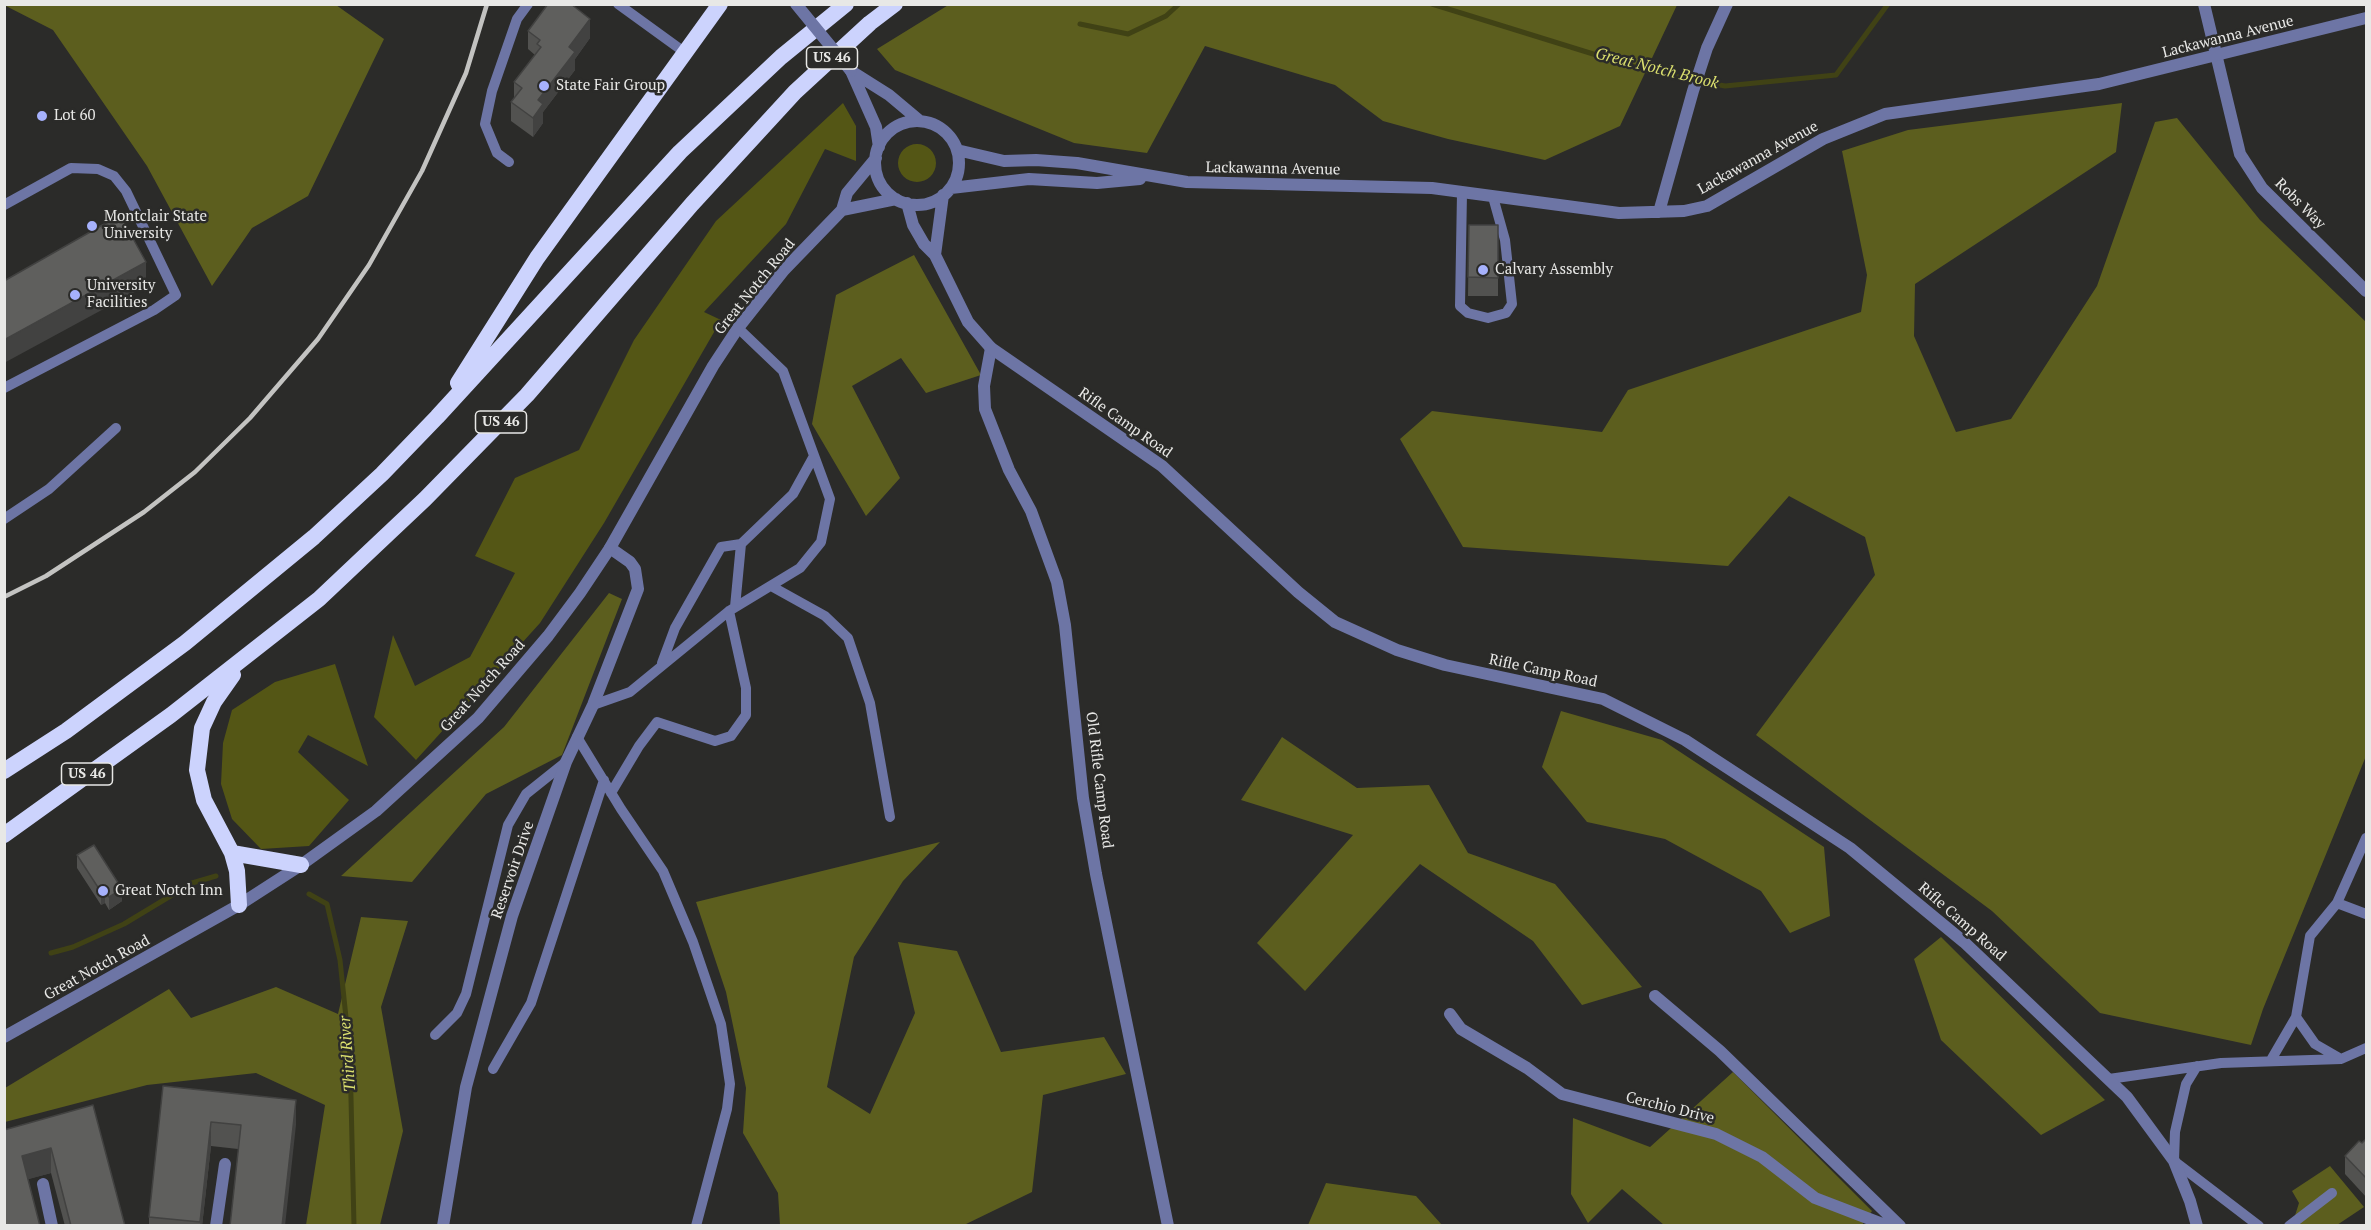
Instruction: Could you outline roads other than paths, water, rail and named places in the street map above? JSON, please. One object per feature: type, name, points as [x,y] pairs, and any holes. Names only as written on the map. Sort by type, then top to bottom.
[{"type":"highway","points":[[437,417],[537,258],[687,54],[720,4]]},
{"type":"highway","points":[[710,22],[734,4]]},
{"type":"highway","name":"US 46","points":[[4,771],[66,731],[227,611],[314,537],[382,474],[437,417],[680,152],[781,57],[846,4]]},
{"type":"highway","name":"US 46","points":[[4,835],[253,653],[319,599],[433,491],[526,395],[755,134],[853,39],[895,4]]},
{"type":"highway","points":[[239,905],[237,871],[232,853],[204,800],[197,770],[202,728],[213,702],[253,653]]},
{"type":"highway","points":[[232,853],[301,865]]},
{"type":"street","points":[[796,4],[851,71],[876,127],[880,182],[902,201]]},
{"type":"street","points":[[1659,212],[1707,48],[1727,4]]},
{"type":"street","name":"Robs Way","points":[[2204,4],[2231,124],[2241,154],[2262,189],[2367,291]]},
{"type":"street","name":"Lackawanna Avenue","points":[[957,150],[1004,161],[1036,160],[1077,163],[1153,178],[1187,182],[1420,188],[1619,213],[1659,212],[1707,206],[1780,166],[1823,139],[1885,114],[2099,84],[2367,18]]},
{"type":"street","points":[[851,71],[890,95],[920,121]]},
{"type":"street","points":[[877,152],[892,129],[910,121],[920,121],[939,127],[953,141],[959,163],[957,176],[947,191],[935,255]]},
{"type":"street","name":"Great Notch Road","points":[[4,1037],[239,905],[301,865],[376,811],[478,718],[548,636],[610,548],[713,366],[738,328],[784,270],[842,210],[847,193],[877,152]]},
{"type":"street","name":"Lackawanna Avenue","points":[[947,191],[1029,179],[1097,183],[1153,178]]},
{"type":"street","points":[[842,210],[902,201],[927,203],[947,191]]},
{"type":"street","name":"Rifle Camp Road","points":[[902,201],[924,244],[935,255],[968,322],[991,348],[1162,466],[1298,592],[1335,622],[1381,644],[1445,665],[1603,699],[1685,740],[1850,848],[2020,994],[2127,1097],[2174,1161],[2197,1226]]},
{"type":"street","name":"Old Rifle Camp Road","points":[[991,348],[984,386],[985,410],[1009,470],[1031,512],[1057,582],[1065,625],[1083,798],[1096,874],[1168,1226]]},
{"type":"street","name":"Reservoir Drive","points":[[443,1226],[473,1059],[512,916],[566,762],[593,705],[638,583],[630,562],[610,548]]},
{"type":"street","points":[[1655,996],[1720,1052],[1900,1226]]},
{"type":"street","name":"Cerchio Drive","points":[[1450,1014],[1461,1029],[1527,1068],[1562,1094],[1664,1123],[1716,1134],[1762,1156],[1815,1198],[1888,1226]]},
{"type":"street","points":[[216,1226],[225,1164]]},
{"type":"street","points":[[43,1184],[52,1226]]},
{"type":"lane","points":[[509,162],[497,153],[485,124],[492,91],[517,19],[528,4]]},
{"type":"lane","points":[[618,4],[687,54]]},
{"type":"lane","points":[[4,205],[71,168],[99,169],[114,176],[126,191],[176,295],[154,309],[4,388]]},
{"type":"lane","points":[[1462,193],[1460,306],[1468,313],[1488,318],[1506,313],[1512,304],[1505,240],[1493,197]]},
{"type":"lane","points":[[593,705],[630,692],[732,609],[800,568],[821,542],[830,498],[783,370],[738,328]]},
{"type":"lane","points":[[4,519],[49,489],[117,428]]},
{"type":"lane","points":[[662,665],[675,628],[721,548],[741,544],[793,495],[814,456]]},
{"type":"lane","points":[[611,793],[639,746],[657,723],[715,741],[731,736],[746,715],[746,688],[732,609],[741,544]]},
{"type":"lane","points":[[771,586],[825,616],[848,638],[870,703],[890,817]]},
{"type":"lane","points":[[577,737],[663,871],[693,942],[721,1024],[730,1083],[727,1109],[696,1226]]},
{"type":"lane","points":[[435,1035],[457,1013],[466,994],[508,825],[526,794],[566,762]]},
{"type":"lane","points":[[493,1069],[531,1003],[604,780]]},
{"type":"lane","points":[[2271,1060],[2296,1017],[2310,936],[2337,903],[2367,838]]},
{"type":"lane","points":[[2337,903],[2367,914]]},
{"type":"lane","points":[[2296,1017],[2315,1044],[2341,1059]]},
{"type":"lane","points":[[2109,1079],[2197,1066],[2271,1060],[2341,1059],[2367,1048]]},
{"type":"lane","points":[[2197,1066],[2186,1084],[2175,1132],[2174,1161],[2259,1226]]},
{"type":"lane","points":[[2289,1226],[2332,1193]]},
{"type":"waterway","name":"Great Notch Brook","points":[[1080,24],[1128,34],[1166,16],[1179,4]]},
{"type":"waterway","name":"Great Notch Brook","points":[[1432,4],[1648,71],[1725,86],[1836,75],[1888,4]]},
{"type":"waterway","name":"Third River","points":[[51,953],[73,947],[124,924],[192,883],[216,876]]},
{"type":"waterway","name":"Third River","points":[[309,894],[327,904],[340,960],[350,1056],[354,1226]]},
{"type":"railway","points":[[4,597],[46,576],[144,512],[195,472],[250,418],[318,339],[369,265],[422,171],[466,73],[487,4]]},
{"type":"place","name":"State Fair Group","points":[[544,86]]},
{"type":"place","name":"Lot 60","points":[[42,116]]},
{"type":"place","name":"Montclair State University","points":[[92,226]]},
{"type":"place","name":"Calvary Assembly","points":[[1483,270]]},
{"type":"place","name":"University Facilities","points":[[75,295]]},
{"type":"place","name":"Great Notch Inn","points":[[103,891]]}]
